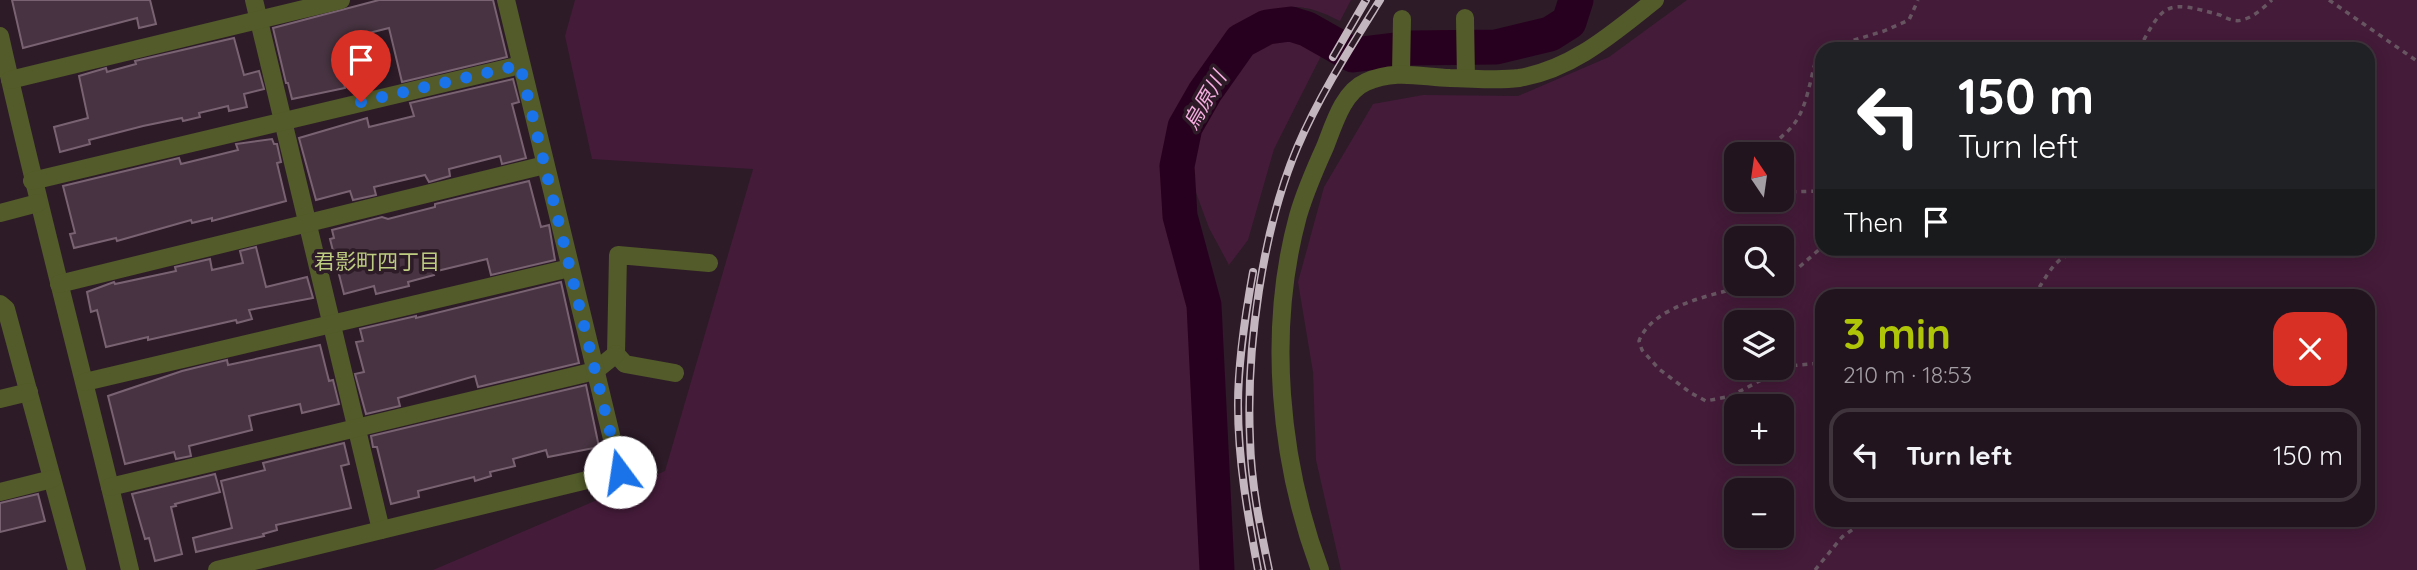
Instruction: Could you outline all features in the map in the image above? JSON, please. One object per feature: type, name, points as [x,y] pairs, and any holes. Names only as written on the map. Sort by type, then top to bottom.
[{"type":"street","points":[[254,0],[381,530]]},
{"type":"street","points":[[10,80],[341,0]]},
{"type":"street","points":[[217,570],[620,472],[506,0]]},
{"type":"street","points":[[1320,570],[1299,504],[1290,461],[1281,341],[1286,276],[1298,215],[1340,111],[1354,89],[1398,70],[1518,78],[1577,59],[1655,0]]},
{"type":"street","points":[[1465,18],[1466,74]]},
{"type":"street","points":[[1398,70],[1402,25]]},
{"type":"street","points":[[0,36],[10,80],[8,113],[32,181],[85,382],[130,570]]},
{"type":"street","points":[[32,181],[520,65]]},
{"type":"street","points":[[59,284],[545,165]]},
{"type":"street","points":[[0,213],[38,204]]},
{"type":"street","points":[[675,373],[625,364],[616,354],[618,255],[709,263]]},
{"type":"street","points":[[85,382],[570,268]]},
{"type":"street","points":[[0,304],[6,309],[77,570]]},
{"type":"street","points":[[110,487],[595,371],[616,354]]},
{"type":"street","points":[[0,399],[29,392]]},
{"type":"street","points":[[0,492],[52,479]]},
{"type":"path","points":[[1848,42],[1909,20],[1918,0]]},
{"type":"path","points":[[2142,42],[2155,17],[2166,4],[2180,1],[2196,4],[2231,21],[2244,20],[2272,0]]},
{"type":"path","points":[[2329,0],[2417,61]]},
{"type":"path","points":[[1777,142],[1794,125],[1801,113],[1815,64]]},
{"type":"path","points":[[1794,192],[1815,191]]},
{"type":"path","points":[[1794,270],[1815,253]]},
{"type":"path","points":[[2039,289],[2054,264],[2066,256]]},
{"type":"path","points":[[1724,293],[1670,310],[1657,317],[1643,331],[1639,341],[1642,350],[1659,369],[1706,401],[1731,396],[1788,366],[1815,364]]},
{"type":"path","points":[[1815,570],[1842,537],[1856,527]]},
{"type":"shaded area","points":[[575,0],[1351,0],[1340,21],[1315,10],[1293,7],[1272,13],[1249,29],[1262,36],[1301,39],[1323,52],[1274,149],[1248,240],[1229,265],[1209,228],[1191,179],[1165,180],[1213,320],[1221,426],[1212,570],[433,570],[665,471],[753,169],[592,159],[565,36]]},
{"type":"shaded area","points":[[1687,0],[2417,0],[2417,570],[1341,570],[1316,460],[1313,372],[1298,282],[1324,187],[1373,104],[1423,95],[1518,96],[1609,57]]},
{"type":"building","points":[[12,0],[150,0],[156,24],[139,28],[137,18],[23,48]]},
{"type":"building","points":[[379,0],[493,0],[507,57],[402,82],[389,28],[349,38],[351,43],[347,44],[355,79],[344,82],[345,88],[292,99],[273,28]]},
{"type":"building","points":[[234,38],[244,75],[259,71],[264,89],[244,94],[247,107],[229,111],[228,106],[199,113],[200,117],[183,121],[182,118],[143,126],[89,140],[90,144],[60,152],[54,127],[88,118],[79,76],[106,68],[107,72],[136,64],[135,61]]},
{"type":"building","points":[[513,79],[519,102],[512,104],[526,158],[502,164],[500,156],[449,169],[450,176],[429,182],[425,175],[374,187],[376,195],[353,200],[350,191],[316,200],[299,138],[367,118],[369,127],[414,116],[410,103]]},
{"type":"building","points":[[272,139],[274,144],[277,144],[281,162],[277,163],[286,201],[212,221],[212,218],[192,223],[191,220],[117,241],[116,238],[74,248],[70,234],[75,233],[63,186],[179,158],[181,164],[238,150],[236,144]]},
{"type":"building","points":[[529,181],[541,227],[549,225],[555,260],[491,275],[487,259],[433,272],[434,275],[408,282],[409,286],[376,294],[374,286],[344,294],[330,239],[334,238],[332,230],[382,217],[388,219],[435,207],[435,204]]},
{"type":"building","points":[[256,247],[266,287],[307,277],[313,298],[249,310],[252,319],[237,323],[236,320],[106,347],[97,310],[91,312],[87,292],[114,282],[115,284],[176,271],[175,267],[210,259],[212,270],[243,263],[240,251]]},
{"type":"building","points":[[561,282],[579,363],[478,387],[475,376],[398,398],[400,406],[366,414],[355,374],[364,372],[356,342],[363,341],[360,329]]},
{"type":"building","points":[[320,345],[329,381],[333,380],[339,404],[302,413],[300,404],[249,416],[252,430],[189,446],[191,456],[176,459],[174,452],[125,464],[108,396],[182,371],[227,360],[228,365]]},
{"type":"building","points":[[586,385],[599,447],[548,457],[546,450],[513,459],[515,466],[490,472],[491,476],[475,481],[474,477],[418,491],[419,497],[391,504],[377,447],[373,447],[371,436]]},
{"type":"building","points":[[344,443],[349,464],[341,466],[351,508],[276,525],[277,530],[263,534],[264,536],[196,552],[193,538],[232,528],[221,481],[265,470],[263,463]]},
{"type":"building","points":[[215,474],[220,492],[171,507],[182,554],[155,561],[149,538],[145,539],[132,494]]},
{"type":"building","points":[[38,494],[45,521],[0,532],[0,503]]},
{"type":"waterway","name":"烏原川","points":[[1217,570],[1204,305],[1180,216],[1177,166],[1185,127],[1205,92],[1241,41],[1267,27],[1291,24],[1307,29],[1353,55],[1411,48],[1496,47],[1550,34],[1569,22],[1576,0]]},
{"type":"railway","points":[[1333,57],[1366,0]]},
{"type":"railway","points":[[1269,570],[1252,472],[1249,404],[1254,329],[1266,253],[1274,216],[1297,148],[1335,72],[1380,0]]},
{"type":"railway","points":[[1253,272],[1242,338],[1238,426],[1247,509],[1258,570]]},
{"type":"district","name":"君影町四丁目","points":[[377,261]]},
{"type":"route","points":[[361,102],[520,65],[620,472]]}]
